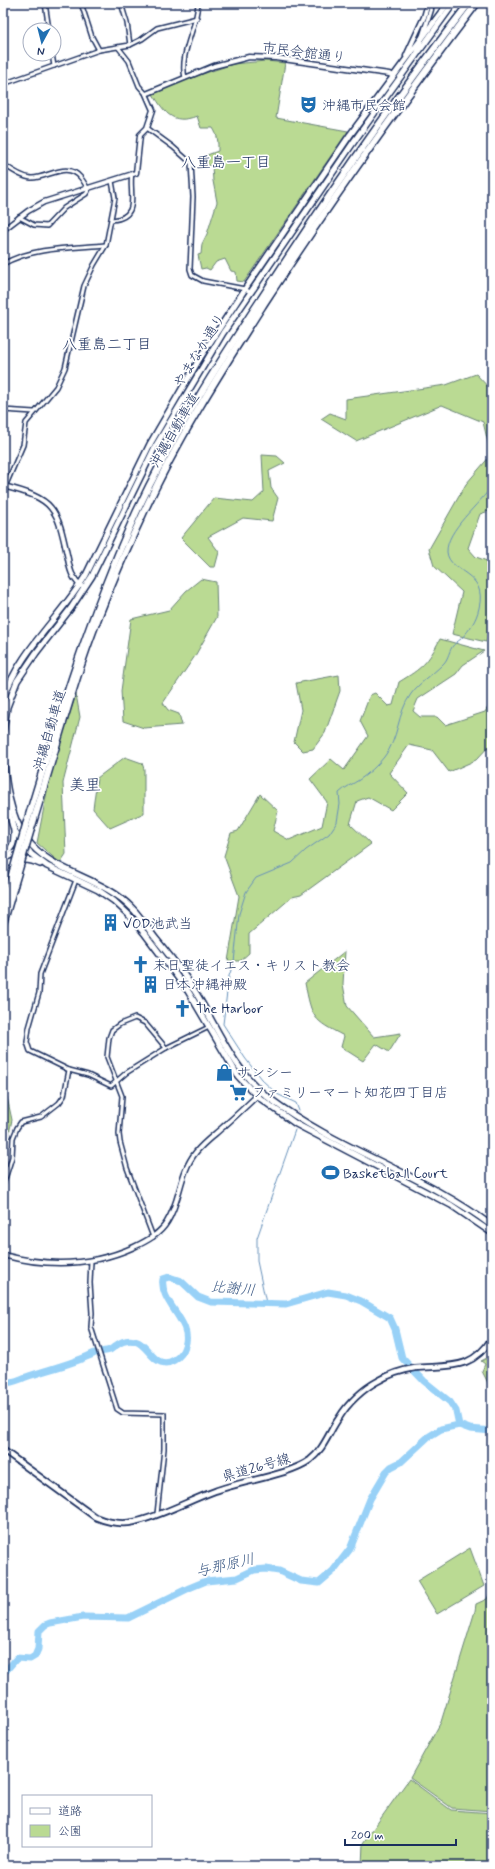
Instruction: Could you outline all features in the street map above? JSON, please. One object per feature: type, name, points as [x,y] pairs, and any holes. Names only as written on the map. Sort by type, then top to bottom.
[{"type":"highway","name":"沖縄自動車道","points":[[3,924],[28,827],[70,682],[97,607],[137,512],[173,442],[235,338],[289,255],[401,95],[470,3]]},
{"type":"highway","name":"沖縄自動車道","points":[[28,827],[82,663],[102,609],[142,514],[166,468],[232,354],[294,258],[357,166],[477,3]]},
{"type":"highway","name":"沖縄自動車道","points":[[3,904],[12,886]]},
{"type":"main road","name":"やまなか通り","points":[[3,700],[9,683],[25,656],[82,587],[150,444],[184,384],[245,289],[393,76],[448,3]]},
{"type":"main road","name":"やまなか通り","points":[[3,732],[7,707],[17,681],[82,587],[106,549],[155,447],[204,364],[250,292],[355,140],[454,3]]},
{"type":"main road","points":[[150,444],[155,447]]},
{"type":"main road","points":[[3,688],[9,683]]},
{"type":"main road","points":[[3,753],[5,771],[16,819],[22,832],[40,854],[98,890],[114,901],[128,914],[188,991],[238,1076],[279,1113],[296,1124],[451,1205],[492,1233]]},
{"type":"main road","points":[[3,795],[14,830],[26,848],[47,866]]},
{"type":"main road","points":[[3,855],[14,843],[14,830]]},
{"type":"main road","points":[[3,864],[31,844]]},
{"type":"main road","points":[[3,860],[26,848]]},
{"type":"main road","points":[[3,864],[23,860],[47,866],[77,877],[118,896],[132,909],[195,991],[234,1058],[259,1094],[296,1116],[453,1200],[492,1226]]},
{"type":"main road","name":"県道26号線","points":[[3,1450],[84,1510],[100,1519],[126,1523],[139,1521],[217,1490],[298,1467],[318,1453],[342,1413],[364,1390],[384,1378],[404,1370],[451,1367],[465,1363],[479,1354],[492,1338]]},
{"type":"street","points":[[45,3],[48,22]]},
{"type":"street","points":[[81,3],[92,37],[99,50]]},
{"type":"street","points":[[121,3],[127,23],[130,45]]},
{"type":"street","points":[[185,78],[183,68],[184,56],[197,18],[198,3]]},
{"type":"street","points":[[417,54],[417,44],[428,3]]},
{"type":"street","points":[[417,44],[431,10],[431,3]]},
{"type":"street","points":[[431,10],[433,15],[440,14]]},
{"type":"street","points":[[3,84],[99,50],[137,43],[157,28],[197,18]]},
{"type":"street","points":[[417,44],[435,30]]},
{"type":"street","points":[[3,230],[19,217],[44,202],[136,173],[140,135],[147,128],[153,110],[150,99],[139,86],[129,61],[118,47]]},
{"type":"street","name":"市民会館通り","points":[[146,94],[227,61],[249,57],[262,57],[389,74],[393,76]]},
{"type":"street","points":[[53,62],[54,66]]},
{"type":"street","points":[[147,128],[173,146],[191,163],[193,197],[189,261],[191,273],[203,282],[245,289],[250,292]]},
{"type":"street","points":[[3,164],[30,178],[54,172],[73,172],[79,176],[88,191],[86,194],[64,208],[47,226],[34,224],[19,217]]},
{"type":"street","points":[[112,220],[120,218],[131,209],[132,174]]},
{"type":"street","points":[[82,587],[75,581],[70,571],[60,526],[53,510],[41,498],[4,487],[23,444],[26,423],[52,392],[62,375],[84,286],[106,245],[115,198],[112,181]]},
{"type":"street","points":[[3,264],[36,252],[106,245]]},
{"type":"street","points":[[3,410],[34,412]]},
{"type":"street","points":[[77,877],[43,962],[40,974],[39,993],[30,1018],[27,1042],[30,1051],[69,1070],[88,1075],[108,1086],[112,1085],[117,1080],[166,1048],[215,1025]]},
{"type":"street","points":[[153,1237],[127,1168],[120,1142],[119,1134],[122,1096],[117,1080],[108,1062],[107,1047],[112,1030],[120,1024],[135,1018],[140,1019],[150,1028],[166,1048]]},
{"type":"street","points":[[3,1185],[12,1157],[14,1138],[17,1128],[24,1120],[45,1115],[61,1100],[65,1094],[69,1070]]},
{"type":"street","points":[[3,1255],[49,1262],[72,1263],[91,1261],[121,1253],[153,1237],[162,1229],[171,1215],[186,1167],[196,1151],[259,1094]]},
{"type":"street","points":[[91,1261],[91,1327],[115,1404],[120,1411],[164,1414],[164,1449],[157,1514]]},
{"type":"green space","points":[[266,61],[285,63],[276,118],[348,131],[244,282],[237,281],[236,272],[231,271],[225,259],[216,262],[210,270],[206,268],[201,269],[198,255],[201,254],[202,244],[207,234],[217,202],[212,166],[207,165],[207,155],[218,151],[215,131],[213,128],[201,128],[197,116],[188,119],[181,119],[174,118],[169,115],[151,91],[233,64]]},
{"type":"green space","points":[[476,374],[492,391],[492,510],[480,514],[468,548],[476,557],[487,561],[486,566],[492,568],[492,629],[486,642],[452,634],[462,592],[434,566],[429,549],[466,484],[491,455],[483,422],[442,405],[356,441],[321,419],[330,413],[346,419],[346,399],[446,385]]},
{"type":"green space","points":[[262,455],[277,456],[285,463],[269,471],[271,488],[278,498],[272,521],[243,518],[208,537],[219,552],[215,567],[210,567],[181,538],[214,498],[253,502],[264,492]]},
{"type":"green space","points":[[201,579],[216,582],[217,617],[195,656],[163,703],[168,710],[179,714],[182,725],[144,728],[123,721],[121,691],[131,619],[169,610],[186,591]]},
{"type":"green space","points":[[440,639],[484,651],[463,665],[456,674],[418,699],[413,711],[420,717],[437,717],[445,725],[485,712],[492,701],[492,743],[476,760],[449,772],[432,750],[409,745],[389,773],[408,793],[391,810],[368,797],[357,801],[350,824],[371,844],[301,895],[292,897],[249,934],[249,953],[240,961],[228,961],[239,896],[224,856],[231,833],[238,831],[260,794],[278,811],[273,831],[289,840],[322,826],[327,802],[310,779],[331,759],[344,770],[368,736],[360,721],[370,695],[375,693],[388,706],[393,705],[399,682],[424,664],[432,654]]},
{"type":"green space","points":[[339,675],[340,691],[325,733],[313,749],[303,751],[294,742],[301,710],[296,683]]},
{"type":"green space","points":[[76,694],[80,717],[63,783],[66,854],[60,863],[37,843],[51,771]]},
{"type":"green space","points":[[125,757],[142,763],[144,769],[144,813],[110,828],[93,809],[97,778]]},
{"type":"green space","points":[[345,951],[343,984],[347,1006],[374,1037],[401,1033],[389,1052],[376,1044],[363,1061],[341,1047],[344,1036],[320,1022],[316,1017],[312,1011],[305,983]]},
{"type":"green space","points":[[3,1097],[7,1097],[12,1120],[8,1138],[3,1138]]},
{"type":"green space","points":[[489,1357],[492,1358],[492,1391],[482,1371],[485,1364],[481,1361]]},
{"type":"green space","points":[[470,1548],[484,1586],[437,1614],[417,1581]]},
{"type":"green space","points":[[492,1588],[492,1811],[452,1808],[410,1778],[441,1722],[476,1604],[487,1599]]},
{"type":"green space","points":[[409,1779],[451,1810],[492,1813],[492,1866],[362,1866],[363,1843]]},
{"type":"waterway","points":[[299,1111],[296,1103],[277,1094],[261,1079],[245,1058],[223,1024],[229,976],[234,962],[239,914],[246,892],[256,878],[292,863],[306,850],[329,834],[337,822],[340,804],[339,793],[366,775],[384,757],[393,742],[406,701],[418,686],[444,663],[452,647],[461,639],[472,625],[479,608],[480,596],[478,587],[467,574],[454,565],[449,559],[447,552],[448,544],[458,526],[492,486]]},
{"type":"waterway","points":[[266,1303],[257,1261],[257,1238],[295,1130]]},
{"type":"waterway","name":"比謝川","points":[[3,1383],[15,1381],[70,1363],[97,1352],[110,1350],[119,1343],[131,1340],[140,1343],[153,1357],[161,1362],[166,1363],[174,1360],[181,1354],[185,1346],[186,1337],[185,1329],[163,1288],[163,1279],[169,1277],[181,1281],[198,1297],[211,1302],[286,1304],[328,1292],[346,1295],[361,1301],[390,1318],[395,1329],[402,1358],[424,1381],[450,1402],[456,1411],[459,1425]]},
{"type":"waterway","name":"与那原川","points":[[3,1674],[17,1658],[30,1659],[35,1656],[38,1649],[39,1631],[45,1625],[50,1623],[83,1617],[128,1618],[206,1581],[237,1578],[254,1570],[266,1569],[279,1571],[301,1581],[319,1583],[333,1571],[350,1549],[370,1499],[386,1472],[391,1467],[401,1462],[428,1437],[441,1429],[459,1425],[470,1429],[492,1431]]},
{"type":"place","name":"沖縄市民会館","points":[[309,105]]},
{"type":"place","name":"VOD池武当","points":[[110,923]]},
{"type":"place","name":"末日聖徒イエス・キリスト教会","points":[[140,965]]},
{"type":"place","name":"日本沖縄神殿","points":[[150,984]]},
{"type":"place","name":"The Harbor","points":[[183,1008]]},
{"type":"place","name":"サンシー","points":[[224,1072]]},
{"type":"place","name":"ファミリーマート知花四丁目店","points":[[239,1092]]},
{"type":"place","name":"Basketball Court","points":[[330,1173]]},
{"type":"district","name":"八重島一丁目","points":[[226,162]]},
{"type":"district","name":"八重島二丁目","points":[[107,344]]},
{"type":"district","name":"美里","points":[[85,784]]}]
